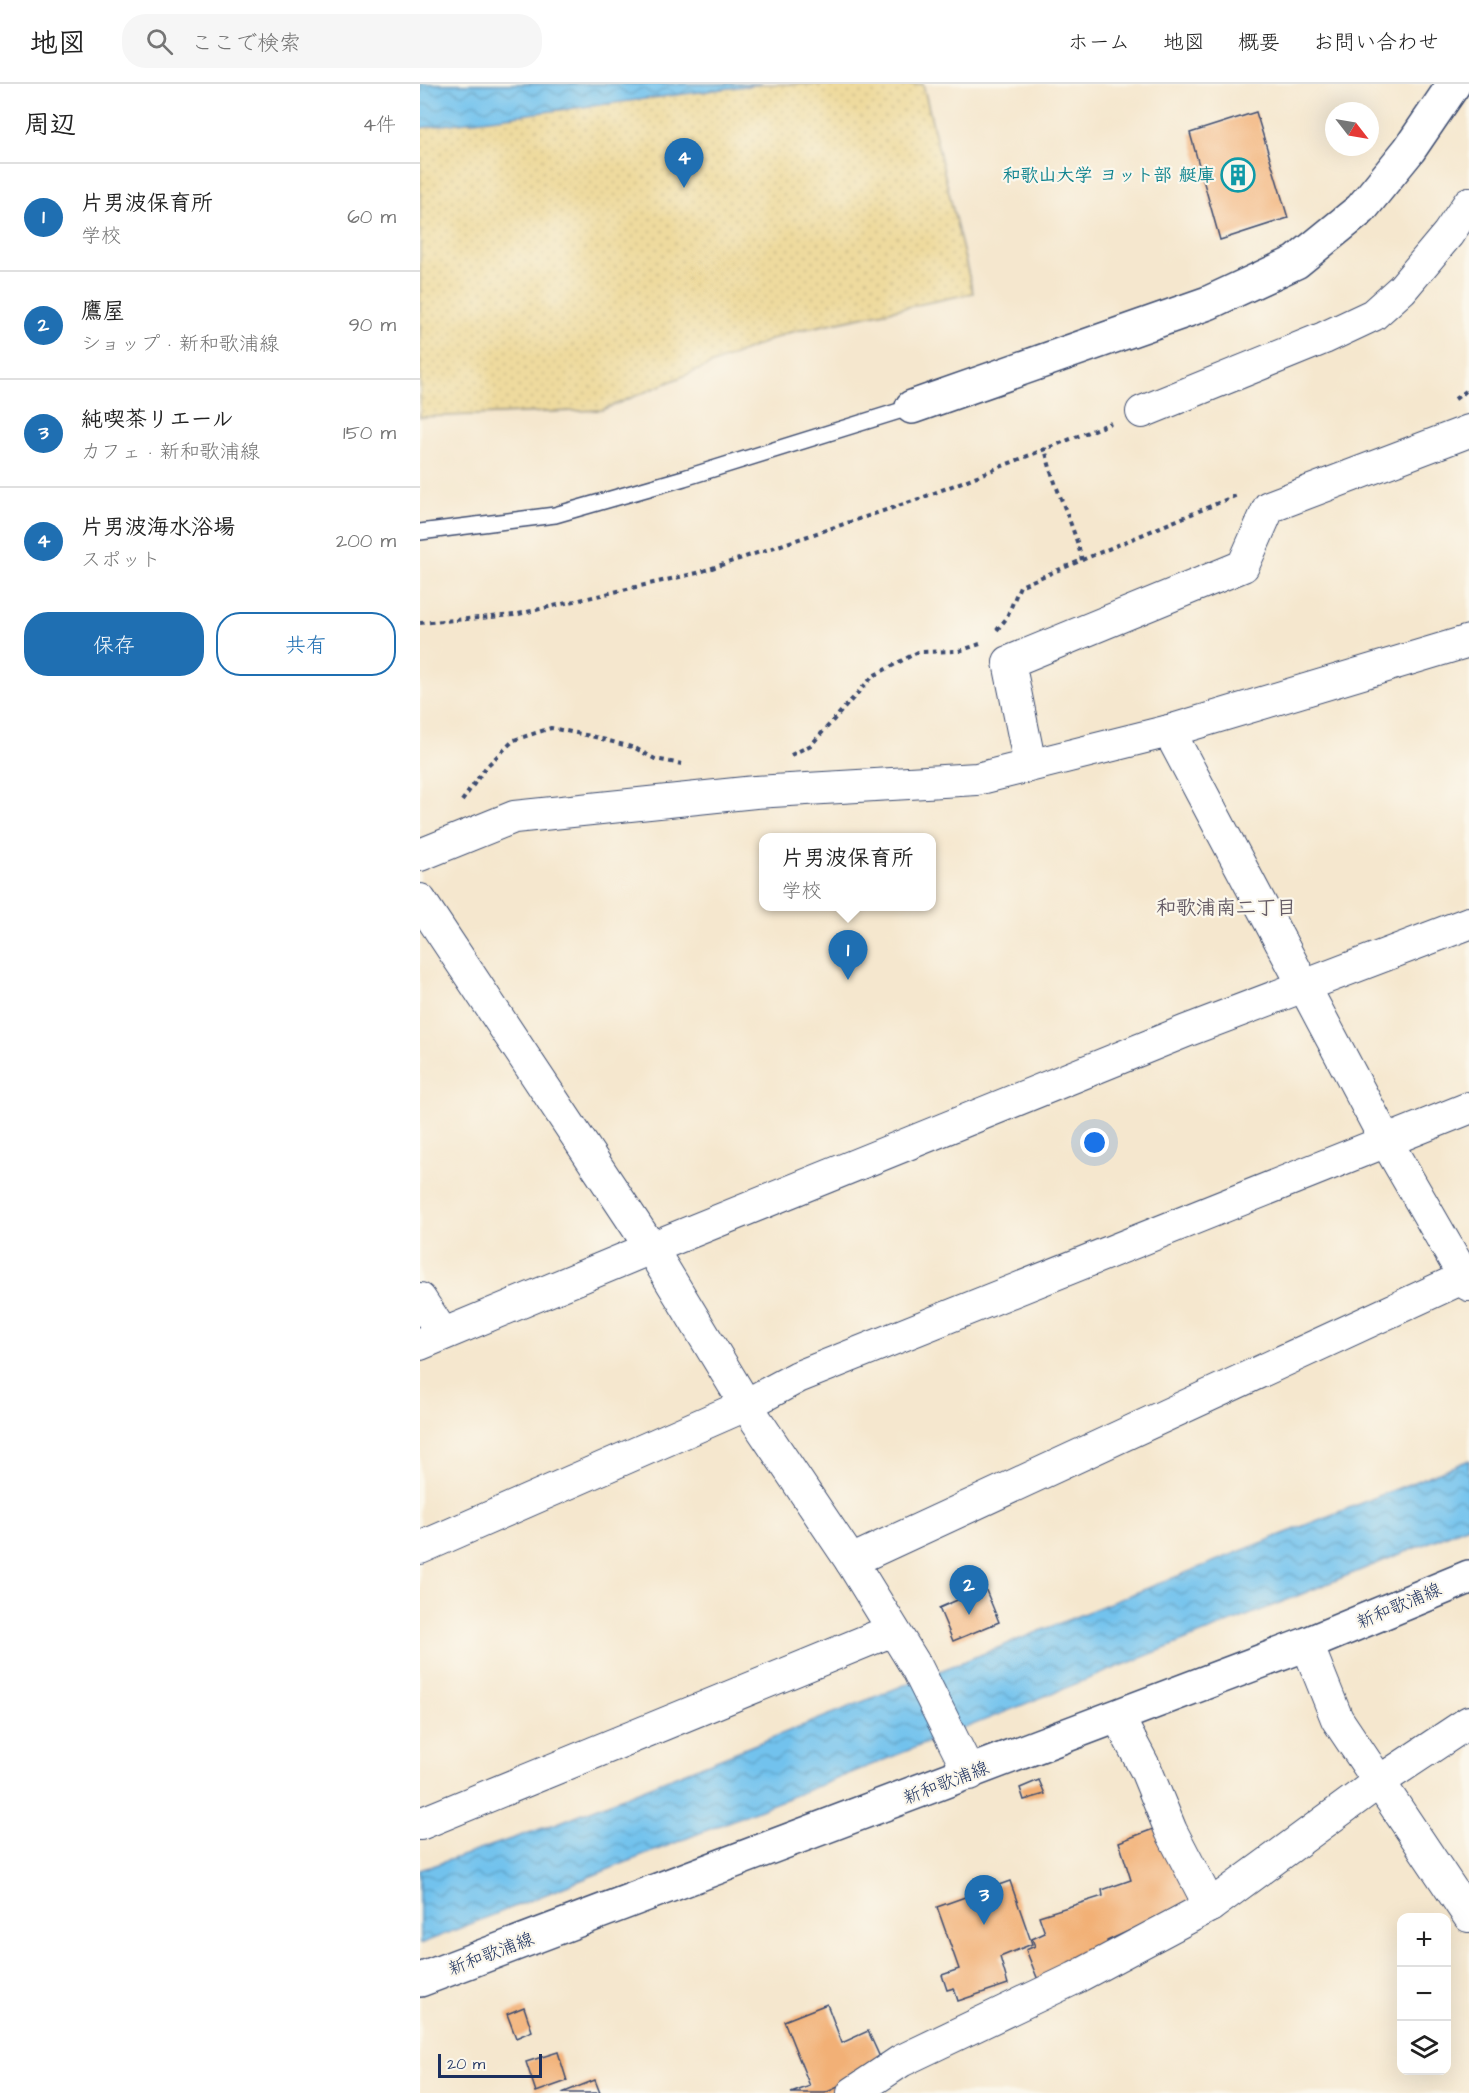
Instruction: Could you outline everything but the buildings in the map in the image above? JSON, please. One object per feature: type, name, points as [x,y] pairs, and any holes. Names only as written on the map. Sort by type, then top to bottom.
[{"type":"main road","points":[[912,407],[1208,303],[1296,262],[1361,209],[1409,150],[1454,84]]},
{"type":"main road","name":"新和歌浦線","points":[[420,1980],[970,1774],[1307,1644],[1469,1577]]},
{"type":"street","points":[[1142,412],[1324,338],[1373,315],[1402,289],[1448,234],[1469,203]]},
{"type":"street","points":[[1030,765],[1010,662],[1243,566],[1269,507],[1469,431]]},
{"type":"street","points":[[420,855],[514,817],[755,792],[977,779],[1169,731],[1469,641]]},
{"type":"street","points":[[851,1561],[1468,1279],[1386,1141],[1169,731]]},
{"type":"street","points":[[420,900],[651,1248],[746,1405],[851,1561],[917,1668],[970,1774]]},
{"type":"street","points":[[420,1299],[431,1339],[1185,1031],[1304,988],[1469,923]]},
{"type":"street","points":[[420,1548],[746,1405],[798,1377],[1469,1108]]},
{"type":"street","points":[[420,1824],[893,1630]]},
{"type":"street","points":[[1307,1644],[1337,1719],[1469,1916]]},
{"type":"street","points":[[1118,1717],[1146,1770],[1170,1831],[1210,1906]]},
{"type":"street","points":[[853,2093],[901,2061],[1075,1978],[1210,1906],[1380,1781],[1469,1722]]},
{"type":"lane","points":[[420,532],[555,515],[912,407]]},
{"type":"path","points":[[420,623],[514,615],[697,573],[920,499],[1045,448],[1142,412]]},
{"type":"path","points":[[993,634],[1006,619],[1020,586],[1082,560],[1074,526],[1050,470],[1045,448]]},
{"type":"path","points":[[786,758],[811,745],[873,676],[918,652],[959,651],[987,642]]},
{"type":"path","points":[[453,807],[462,801],[486,767],[514,740],[551,728],[591,736],[635,748],[655,759],[687,765]]},
{"type":"sand","points":[[420,84],[923,84],[973,293],[787,333],[602,410],[420,417]]},
{"type":"water","points":[[420,84],[762,84],[420,128]]},
{"type":"water","points":[[1469,1460],[1469,1526],[420,1944],[420,1870],[558,1823]]},
{"type":"place","name":"和歌山大学 ヨット部 艇庫","points":[[1238,175]]},
{"type":"place","name":"片男波海水浴場","points":[[684,188]]},
{"type":"place","name":"片男波保育所","points":[[848,980]]},
{"type":"place","name":"鷹屋","points":[[969,1615]]},
{"type":"place","name":"純喫茶リエール","points":[[984,1925]]},
{"type":"district","name":"和歌浦南二丁目","points":[[1226,908]]}]
